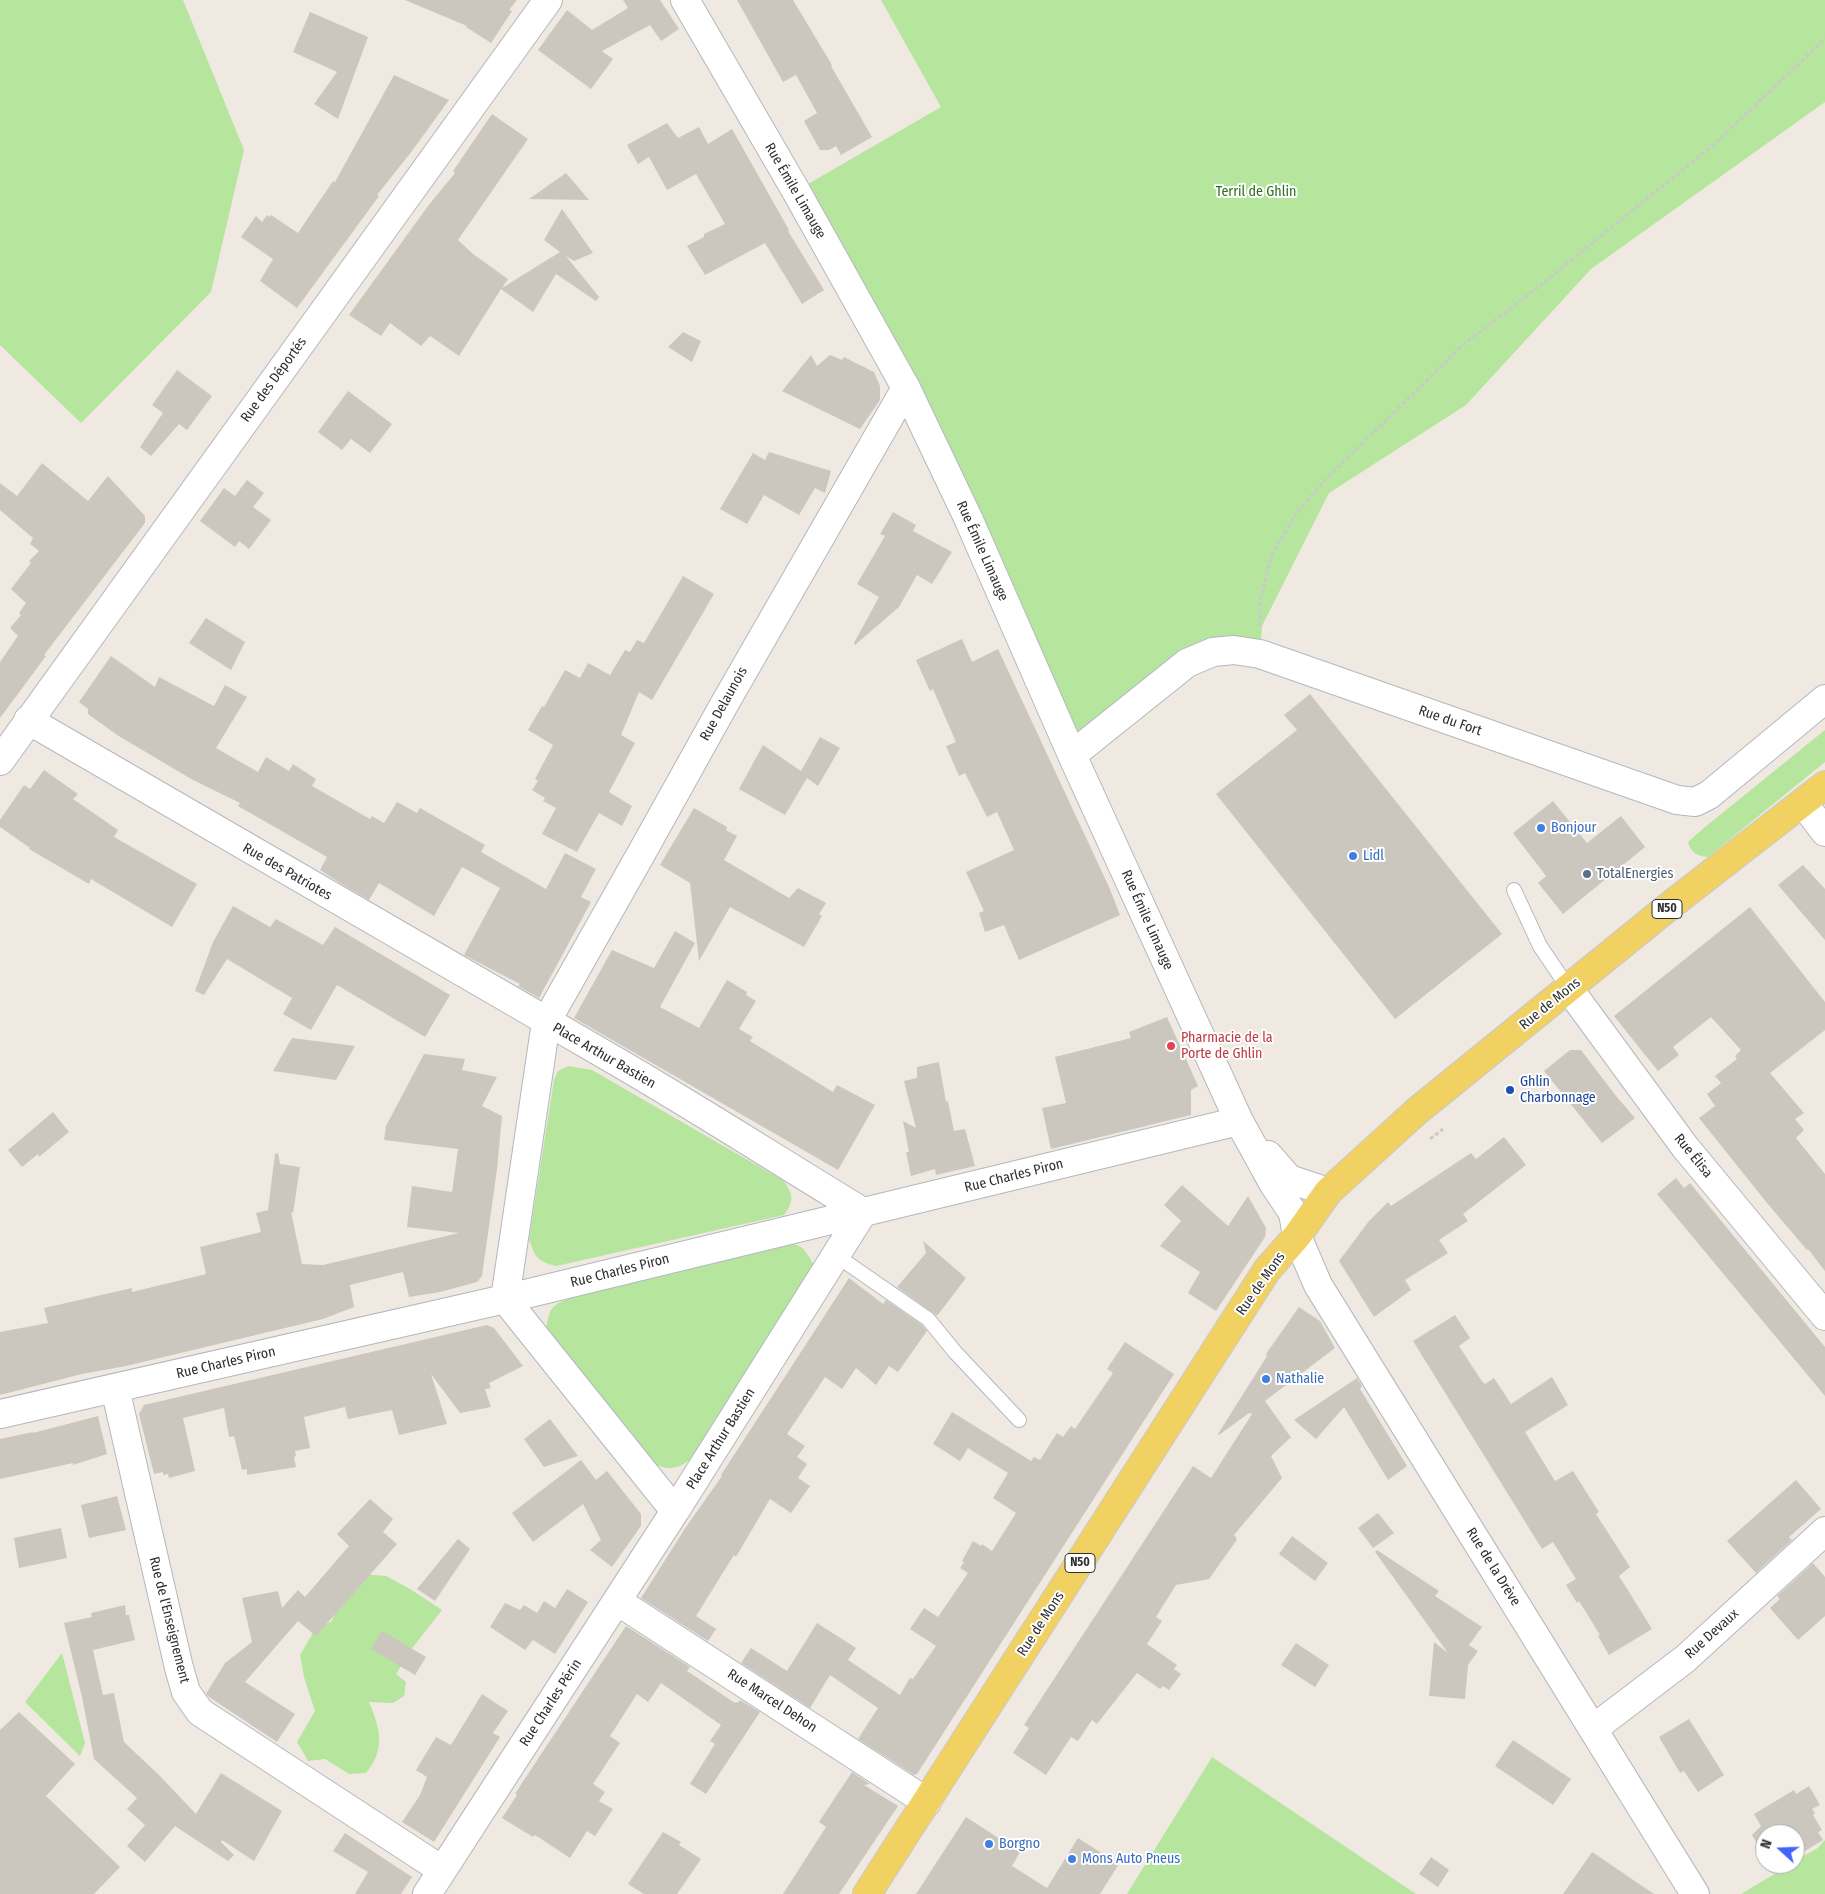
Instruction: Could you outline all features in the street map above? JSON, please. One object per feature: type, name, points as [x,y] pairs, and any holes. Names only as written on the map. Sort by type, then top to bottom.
[{"type":"main road","name":"Rue de Mons","points":[[867,1894],[1267,1270],[1297,1236],[1328,1192],[1417,1111],[1672,904],[1825,785]]},
{"type":"street","name":"Rue des Déportés","points":[[0,761],[548,0]]},
{"type":"street","name":"Rue Émile Limauge","points":[[685,0],[796,191],[906,388],[968,518],[1072,754],[1239,1121]]},
{"type":"street","name":"Rue Delaunois","points":[[546,1022],[725,703],[906,388]]},
{"type":"street","name":"Rue du Fort","points":[[1072,754],[1187,663],[1213,652],[1234,650],[1260,654],[1677,800],[1694,802],[1709,795],[1825,700]]},
{"type":"street","name":"Rue des Patriotes","points":[[28,720],[546,1022]]},
{"type":"street","points":[[1802,803],[1825,832]]},
{"type":"street","name":"Rue Élisa","points":[[1569,989],[1685,1147],[1825,1316]]},
{"type":"street","name":"Place Arthur Bastien","points":[[505,1299],[546,1022],[627,1068],[863,1212],[675,1511]]},
{"type":"street","points":[[1239,1121],[1289,1179],[1328,1192]]},
{"type":"street","name":"Rue Charles Piron","points":[[0,1414],[505,1299],[1239,1121]]},
{"type":"street","name":"Rue de la Drève","points":[[1239,1121],[1276,1188],[1293,1212],[1297,1236],[1320,1288],[1695,1894]]},
{"type":"street","points":[[505,1299],[675,1511]]},
{"type":"street","name":"Rue de l'Enseignement","points":[[115,1388],[186,1692],[200,1712],[442,1870]]},
{"type":"street","name":"Rue Charles Périn","points":[[426,1894],[675,1511]]},
{"type":"street","name":"Rue Devaux","points":[[1593,1729],[1685,1659],[1825,1531]]},
{"type":"street","name":"Rue Marcel Dehon","points":[[617,1601],[927,1802]]},
{"type":"lane","points":[[1514,890],[1540,946],[1569,989]]},
{"type":"lane","points":[[837,1256],[928,1319],[955,1352],[1019,1420]]},
{"type":"path","points":[[1260,654],[1260,600],[1272,554],[1298,511],[1326,479],[1463,345],[1538,287],[1712,146],[1825,39]]},
{"type":"path","points":[[1428,1141],[1443,1128]]},
{"type":"green space","points":[[0,0],[183,0],[244,150],[211,292],[81,423],[0,345]]},
{"type":"green space","name":"Terril de Ghlin","points":[[881,0],[1825,0],[1825,102],[1591,269],[1466,405],[1329,493],[1262,626],[1260,654],[1213,652],[1072,755],[796,191],[941,107]]},
{"type":"green space","points":[[1825,730],[1825,762],[1708,857],[1698,855],[1693,851],[1688,842]]},
{"type":"green space","points":[[568,1066],[592,1070],[784,1181],[792,1198],[784,1215],[556,1266],[541,1260],[535,1254],[529,1239],[554,1080],[558,1071]]},
{"type":"green space","points":[[785,1243],[800,1246],[808,1255],[814,1265],[808,1277],[690,1460],[673,1468],[659,1466],[647,1461],[546,1332],[551,1311],[563,1301],[578,1295]]},
{"type":"green space","points":[[360,1574],[386,1576],[442,1610],[413,1647],[396,1674],[406,1682],[404,1696],[393,1703],[369,1702],[378,1730],[379,1747],[366,1773],[349,1774],[325,1759],[308,1761],[297,1742],[315,1711],[304,1677],[300,1655],[314,1631],[332,1621],[341,1594]]},
{"type":"green space","points":[[62,1653],[85,1743],[80,1756],[25,1702]]},
{"type":"green space","points":[[1212,1757],[1416,1894],[1127,1894]]},
{"type":"green space","points":[[1825,1840],[1825,1894],[1741,1894],[1774,1874],[1805,1874],[1805,1855],[1818,1848]]},
{"type":"building","points":[[405,0],[517,0],[509,10],[512,11],[491,43],[467,26]]},
{"type":"building","points":[[623,0],[660,0],[679,29],[661,41],[650,25],[602,51],[613,59],[591,89],[538,50],[567,10],[592,30],[628,8]]},
{"type":"building","points":[[737,0],[793,0],[872,137],[841,155],[836,146],[829,150],[820,150],[804,121],[817,113],[796,75],[783,82]]},
{"type":"building","points":[[310,12],[368,37],[338,119],[314,104],[337,72],[293,52]]},
{"type":"building","points":[[394,75],[449,100],[377,195],[379,196],[297,308],[260,281],[273,259],[241,237],[256,216],[262,222],[267,215],[269,217],[271,215],[298,233],[333,181],[335,182]]},
{"type":"building","points":[[492,114],[528,139],[458,240],[473,254],[508,279],[502,288],[560,252],[544,240],[562,209],[593,253],[574,261],[566,256],[599,297],[596,301],[556,274],[533,312],[501,289],[459,356],[430,336],[421,346],[390,323],[381,336],[349,315],[428,206],[455,173],[453,171]]},
{"type":"building","points":[[667,123],[678,138],[699,127],[708,144],[732,129],[788,231],[824,290],[802,304],[765,243],[705,275],[687,246],[704,237],[704,234],[725,224],[696,174],[667,190],[649,157],[638,164],[627,145]]},
{"type":"building","points":[[566,173],[589,200],[529,199]]},
{"type":"building","points":[[683,332],[701,341],[692,362],[668,347]]},
{"type":"building","points":[[811,355],[817,366],[830,355],[842,360],[844,357],[874,372],[880,386],[880,400],[860,429],[782,391]]},
{"type":"building","points":[[177,370],[212,396],[187,430],[179,424],[151,456],[140,447],[163,413],[152,405]]},
{"type":"building","points":[[348,391],[392,424],[370,453],[351,439],[342,450],[318,432]]},
{"type":"building","points":[[769,452],[831,471],[825,493],[815,488],[799,515],[764,495],[747,524],[720,509],[753,453],[765,460]]},
{"type":"building","points":[[42,463],[88,501],[108,476],[145,516],[145,523],[44,655],[46,656],[0,718],[0,662],[18,636],[10,628],[21,615],[19,613],[26,603],[11,589],[31,563],[29,561],[39,551],[30,544],[33,538],[0,510],[0,483],[17,496]]},
{"type":"building","points":[[247,480],[264,493],[253,507],[271,520],[249,549],[239,541],[235,547],[200,521],[224,488],[235,496]]},
{"type":"building","points":[[893,512],[916,525],[913,531],[952,552],[932,584],[917,575],[899,607],[855,645],[854,643],[879,597],[857,584],[885,536],[880,534]]},
{"type":"building","points":[[683,576],[714,594],[652,700],[639,692],[621,735],[635,743],[609,792],[632,806],[622,826],[599,813],[577,852],[542,834],[556,808],[543,801],[545,798],[532,790],[538,781],[535,779],[553,745],[528,730],[542,706],[544,707],[565,670],[580,678],[588,663],[610,675],[625,650],[630,652],[637,640],[644,643]]},
{"type":"building","points":[[206,618],[245,642],[231,670],[189,643]]},
{"type":"building","points":[[962,639],[972,662],[998,649],[1109,887],[1120,915],[1019,960],[1004,925],[985,932],[979,913],[984,911],[966,872],[1014,850],[997,812],[987,817],[965,773],[959,776],[946,746],[956,742],[933,689],[930,691],[916,660]]},
{"type":"building","points":[[111,656],[155,687],[159,677],[214,706],[225,685],[247,697],[216,748],[258,772],[266,757],[289,771],[293,764],[316,779],[312,786],[370,819],[372,816],[384,823],[397,802],[417,813],[420,808],[485,845],[481,852],[546,889],[565,853],[596,869],[581,897],[591,902],[539,998],[518,986],[520,984],[464,955],[500,888],[462,867],[434,916],[379,883],[369,900],[340,883],[320,870],[327,857],[238,806],[240,803],[193,780],[117,735],[88,714],[88,709],[79,702]]},
{"type":"building","name":"Lidl","points":[[1310,694],[1502,934],[1395,1019],[1216,794],[1297,730],[1284,715]]},
{"type":"building","points":[[820,737],[840,748],[818,786],[807,778],[785,815],[739,789],[763,745],[801,771]]},
{"type":"building","points":[[44,770],[78,794],[73,799],[118,830],[114,837],[197,884],[172,927],[91,879],[89,884],[29,849],[0,827],[0,820],[24,785],[30,789]]},
{"type":"building","points":[[1553,801],[1587,843],[1621,816],[1645,847],[1563,914],[1538,883],[1546,876],[1513,833]]},
{"type":"building","points":[[694,808],[727,827],[726,830],[737,836],[724,860],[789,898],[798,888],[826,903],[819,914],[822,916],[804,947],[730,907],[699,961],[690,883],[660,865]]},
{"type":"building","points":[[1803,865],[1825,889],[1825,940],[1778,885]]},
{"type":"building","points":[[233,906],[270,927],[276,919],[323,945],[335,927],[450,995],[425,1037],[337,985],[311,1030],[283,1014],[292,998],[227,959],[204,995],[195,991],[213,942]]},
{"type":"building","points":[[1750,907],[1825,1002],[1825,1030],[1770,1073],[1804,1113],[1795,1119],[1804,1130],[1796,1138],[1825,1174],[1825,1271],[1767,1203],[1699,1118],[1715,1106],[1707,1094],[1721,1083],[1715,1076],[1737,1059],[1735,1056],[1741,1050],[1711,1017],[1673,1047],[1679,1055],[1658,1071],[1614,1016]]},
{"type":"building","points":[[675,931],[695,943],[660,1007],[699,1028],[727,980],[747,992],[746,995],[756,1001],[739,1029],[753,1037],[750,1041],[833,1092],[837,1085],[875,1105],[838,1170],[574,1018],[612,950],[654,968]]},
{"type":"building","points":[[1167,1017],[1198,1086],[1191,1090],[1191,1115],[1051,1149],[1042,1108],[1066,1103],[1055,1057],[1131,1038],[1129,1032]]},
{"type":"building","points":[[292,1038],[355,1046],[336,1080],[273,1071]]},
{"type":"building","points":[[1570,1050],[1581,1050],[1635,1118],[1602,1143],[1544,1071]]},
{"type":"building","points":[[424,1054],[465,1059],[462,1070],[497,1077],[482,1106],[502,1116],[497,1169],[482,1276],[477,1282],[440,1292],[409,1297],[403,1272],[350,1285],[354,1307],[323,1319],[126,1366],[82,1374],[0,1395],[0,1332],[48,1323],[44,1308],[132,1288],[132,1292],[206,1274],[200,1247],[261,1232],[256,1213],[268,1210],[275,1154],[278,1153],[280,1164],[300,1167],[293,1213],[291,1212],[302,1264],[323,1265],[459,1233],[407,1227],[412,1186],[452,1192],[458,1149],[384,1140],[386,1126]]},
{"type":"building","points":[[939,1062],[946,1102],[948,1101],[954,1131],[965,1129],[975,1166],[936,1175],[935,1169],[911,1176],[903,1121],[916,1128],[904,1081],[917,1078],[917,1067]]},
{"type":"building","points":[[53,1112],[69,1132],[39,1157],[38,1154],[22,1167],[8,1150]]},
{"type":"building","points":[[1504,1137],[1526,1165],[1463,1214],[1468,1221],[1439,1240],[1448,1253],[1405,1280],[1411,1290],[1374,1317],[1339,1261],[1369,1221],[1388,1202],[1391,1206],[1471,1153],[1476,1159]]},
{"type":"building","points":[[1676,1178],[1684,1188],[1690,1183],[1825,1347],[1825,1396],[1657,1194]]},
{"type":"building","points":[[1182,1185],[1228,1226],[1248,1196],[1266,1228],[1265,1237],[1216,1311],[1188,1293],[1200,1272],[1160,1246],[1181,1221],[1164,1205]]},
{"type":"building","points":[[923,1241],[966,1278],[937,1316],[897,1287],[926,1253]]},
{"type":"building","points":[[849,1278],[883,1304],[886,1300],[922,1325],[927,1331],[898,1372],[889,1366],[876,1385],[856,1368],[842,1389],[825,1377],[787,1434],[805,1446],[797,1457],[807,1464],[798,1478],[810,1486],[791,1513],[770,1499],[736,1557],[734,1555],[696,1616],[716,1629],[708,1641],[641,1598]]},
{"type":"building","points":[[1299,1307],[1320,1321],[1335,1348],[1265,1401],[1292,1439],[1290,1438],[1271,1456],[1282,1478],[1234,1535],[1237,1539],[1236,1541],[1209,1579],[1176,1585],[1156,1617],[1162,1621],[1147,1644],[1177,1665],[1174,1669],[1181,1674],[1169,1690],[1163,1686],[1160,1689],[1137,1673],[1097,1724],[1092,1720],[1078,1741],[1071,1737],[1046,1775],[1013,1753],[1029,1728],[1024,1725],[1193,1466],[1211,1478],[1252,1414],[1249,1413],[1218,1434],[1267,1356],[1266,1354]]},
{"type":"building","points":[[1455,1315],[1470,1338],[1459,1346],[1485,1384],[1494,1378],[1511,1404],[1552,1377],[1568,1405],[1525,1432],[1555,1481],[1573,1471],[1599,1512],[1596,1514],[1630,1567],[1619,1576],[1652,1629],[1609,1655],[1598,1636],[1600,1635],[1579,1601],[1577,1603],[1566,1585],[1576,1579],[1553,1542],[1542,1549],[1413,1341]]},
{"type":"building","points":[[487,1325],[494,1328],[523,1366],[489,1383],[491,1388],[485,1389],[491,1407],[460,1413],[431,1374],[447,1424],[399,1435],[392,1410],[348,1419],[345,1407],[304,1417],[310,1448],[295,1451],[296,1467],[247,1475],[247,1469],[242,1470],[234,1436],[229,1437],[224,1408],[183,1418],[195,1471],[169,1478],[168,1474],[163,1475],[163,1472],[154,1474],[139,1414],[144,1405]]},
{"type":"building","points":[[1125,1342],[1174,1374],[917,1774],[914,1775],[858,1739],[878,1708],[830,1675],[810,1708],[741,1663],[751,1648],[787,1671],[817,1623],[856,1648],[848,1660],[900,1695],[910,1678],[913,1679],[936,1646],[910,1629],[924,1608],[938,1617],[968,1573],[960,1568],[973,1541],[981,1546],[982,1544],[992,1551],[1016,1513],[993,1498],[1008,1473],[968,1448],[960,1461],[933,1444],[952,1412],[1031,1461],[1034,1457],[1040,1460],[1057,1433],[1063,1437],[1071,1426],[1075,1429],[1113,1373],[1107,1369]]},
{"type":"building","points":[[1357,1378],[1362,1386],[1360,1389],[1407,1466],[1388,1480],[1344,1407],[1316,1439],[1294,1420]]},
{"type":"building","points":[[98,1416],[107,1454],[73,1465],[73,1463],[0,1479],[0,1439],[33,1433]]},
{"type":"building","points":[[550,1419],[578,1456],[544,1467],[524,1439]]},
{"type":"building","points":[[581,1460],[596,1480],[607,1471],[641,1514],[641,1526],[612,1567],[590,1550],[601,1540],[583,1504],[533,1542],[512,1513]]},
{"type":"building","points":[[1796,1480],[1821,1509],[1789,1537],[1792,1540],[1756,1573],[1727,1541]]},
{"type":"building","points":[[117,1496],[126,1530],[89,1538],[81,1505]]},
{"type":"building","points":[[370,1499],[393,1519],[383,1532],[397,1544],[316,1636],[298,1621],[245,1682],[295,1714],[277,1742],[206,1694],[225,1663],[252,1642],[242,1598],[278,1591],[282,1608],[298,1590],[305,1597],[349,1546],[337,1534]]},
{"type":"building","points":[[1378,1513],[1394,1533],[1373,1548],[1358,1528]]},
{"type":"building","points":[[61,1528],[67,1558],[19,1568],[14,1538]]},
{"type":"building","points":[[1292,1536],[1328,1563],[1315,1581],[1279,1554]]},
{"type":"building","points":[[458,1539],[470,1549],[435,1601],[417,1589]]},
{"type":"building","points":[[1377,1550],[1439,1591],[1435,1596],[1482,1627],[1469,1645],[1478,1651],[1468,1665],[1465,1699],[1429,1696],[1434,1642],[1448,1653],[1375,1552]]},
{"type":"building","points":[[1813,1563],[1825,1577],[1825,1616],[1798,1640],[1770,1608],[1780,1599],[1777,1596]]},
{"type":"building","points":[[567,1589],[588,1602],[555,1654],[533,1640],[525,1650],[490,1627],[505,1603],[520,1610],[524,1605],[537,1613],[544,1601],[555,1608]]},
{"type":"building","points":[[125,1605],[126,1615],[129,1615],[135,1640],[93,1650],[103,1695],[114,1693],[124,1742],[196,1814],[221,1773],[282,1811],[254,1861],[222,1840],[221,1842],[234,1855],[228,1861],[175,1826],[145,1862],[127,1846],[145,1825],[127,1809],[137,1798],[94,1759],[82,1697],[64,1623],[92,1617],[91,1613]]},
{"type":"building","points":[[626,1626],[690,1667],[687,1671],[735,1703],[738,1703],[740,1700],[760,1712],[706,1794],[690,1784],[715,1744],[710,1741],[721,1725],[661,1683],[648,1702],[637,1694],[610,1736],[620,1743],[593,1784],[605,1792],[599,1801],[613,1809],[595,1836],[587,1831],[570,1858],[535,1835],[533,1837],[502,1818],[517,1795],[515,1794]]},
{"type":"building","points":[[382,1631],[426,1657],[415,1675],[371,1649]]},
{"type":"building","points":[[1296,1643],[1329,1665],[1315,1687],[1281,1665]]},
{"type":"building","points":[[482,1694],[508,1711],[493,1733],[500,1737],[434,1842],[402,1822],[420,1795],[427,1777],[416,1770],[436,1737],[451,1745]]},
{"type":"building","points":[[19,1712],[75,1764],[46,1796],[120,1867],[94,1894],[0,1894],[0,1730]]},
{"type":"building","points":[[1689,1719],[1724,1775],[1698,1792],[1684,1771],[1680,1773],[1659,1737]]},
{"type":"building","points":[[1513,1740],[1571,1779],[1553,1805],[1495,1766]]},
{"type":"building","points":[[852,1772],[870,1784],[864,1785],[898,1806],[839,1894],[783,1894],[826,1827],[819,1822]]},
{"type":"building","points":[[1809,1786],[1820,1805],[1812,1809],[1815,1813],[1813,1815],[1822,1830],[1818,1832],[1823,1840],[1805,1851],[1805,1824],[1760,1824],[1754,1814],[1794,1790],[1796,1794]]},
{"type":"building","points":[[966,1817],[1020,1852],[1012,1866],[1047,1888],[1078,1838],[1119,1864],[1100,1894],[916,1894]]},
{"type":"building","points":[[663,1832],[681,1842],[679,1845],[701,1859],[677,1894],[644,1894],[628,1884]]},
{"type":"building","points":[[345,1833],[412,1877],[401,1894],[355,1894],[368,1872],[333,1851]]},
{"type":"building","points":[[1592,1852],[1654,1894],[1563,1894]]},
{"type":"building","points":[[1431,1857],[1449,1870],[1438,1887],[1419,1874]]},
{"type":"place","name":"Bonjour","points":[[1541,828]]},
{"type":"place","name":"Lidl","points":[[1353,856]]},
{"type":"place","name":"TotalEnergies","points":[[1587,874]]},
{"type":"place","name":"Pharmacie de la Porte de Ghlin","points":[[1171,1046]]},
{"type":"place","name":"Ghlin Charbonnage","points":[[1510,1090]]},
{"type":"place","name":"Nathalie","points":[[1266,1379]]},
{"type":"place","name":"Borgno","points":[[989,1844]]},
{"type":"place","name":"Mons Auto Pneus","points":[[1072,1859]]}]
